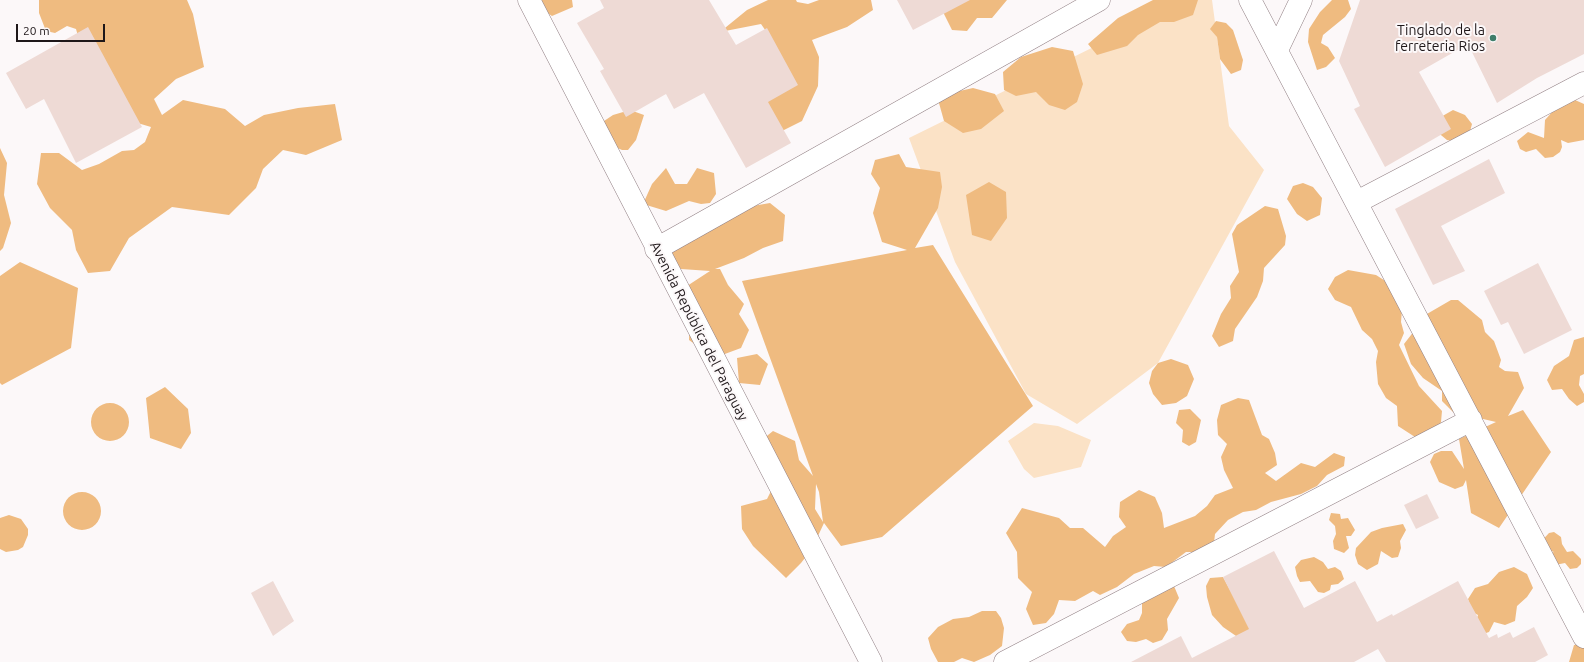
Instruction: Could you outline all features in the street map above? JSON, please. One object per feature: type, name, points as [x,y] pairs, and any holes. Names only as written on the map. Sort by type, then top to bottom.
[{"type":"street","name":"Avenida República del Paraguay","points":[[529,0],[656,249],[871,662]]},
{"type":"street","points":[[656,249],[1099,0]]},
{"type":"street","points":[[1250,0],[1584,637]]},
{"type":"street","points":[[1277,50],[1301,0]]},
{"type":"street","points":[[1357,202],[1584,83]]},
{"type":"street","points":[[1005,662],[1471,420]]},
{"type":"shaded area","points":[[39,0],[187,0],[193,14],[204,67],[176,79],[154,99],[162,115],[183,100],[225,109],[245,126],[264,115],[298,108],[335,104],[342,140],[306,155],[283,150],[263,169],[256,188],[229,215],[172,207],[129,238],[110,271],[88,273],[76,250],[72,230],[50,208],[37,184],[41,153],[59,153],[82,170],[99,164],[122,151],[134,150],[145,142],[151,127],[124,119],[81,47],[76,29],[67,26],[55,33],[46,31],[39,13]]},
{"type":"shaded area","points":[[530,0],[572,0],[573,7],[552,16]]},
{"type":"shaded area","points":[[768,0],[796,0],[797,2],[808,4],[819,0],[871,0],[873,10],[847,27],[812,40],[819,57],[818,86],[802,121],[780,132],[761,105],[770,37],[761,24],[720,32],[747,10]]},
{"type":"shaded area","points":[[947,0],[1007,0],[992,18],[977,18],[967,31],[952,30],[940,6]]},
{"type":"shaded area","points":[[1153,0],[1198,0],[1193,15],[1174,22],[1160,22],[1138,35],[1127,46],[1097,55],[1088,44],[1118,18]]},
{"type":"shaded area","points":[[1189,0],[1212,0],[1229,126],[1264,170],[1158,363],[1077,424],[1026,394],[955,262],[909,138]]},
{"type":"shaded area","points":[[1332,0],[1348,0],[1351,9],[1345,17],[1323,35],[1321,43],[1328,47],[1335,58],[1326,67],[1317,70],[1308,42],[1309,29],[1320,12]]},
{"type":"shaded area","points":[[1216,21],[1226,23],[1233,30],[1243,60],[1241,70],[1231,74],[1220,59],[1217,37],[1210,29]]},
{"type":"shaded area","points":[[1052,47],[1073,51],[1083,84],[1077,102],[1065,110],[1049,105],[1036,92],[1016,96],[1004,90],[1003,72],[1021,57]]},
{"type":"shaded area","points":[[973,88],[995,94],[1004,111],[981,129],[963,133],[944,121],[937,96]]},
{"type":"shaded area","points":[[1575,100],[1584,104],[1584,140],[1568,143],[1561,140],[1562,147],[1560,152],[1553,157],[1545,158],[1536,149],[1526,152],[1520,149],[1517,141],[1528,132],[1544,138],[1545,120],[1553,111]]},
{"type":"shaded area","points":[[630,110],[644,115],[636,140],[628,150],[622,150],[602,141],[595,127],[613,115]]},
{"type":"shaded area","points":[[1453,110],[1465,115],[1472,124],[1469,135],[1458,142],[1447,140],[1436,131],[1439,118]]},
{"type":"shaded area","points":[[0,148],[7,163],[4,195],[11,223],[3,248],[0,251]]},
{"type":"shaded area","points":[[899,154],[906,167],[940,172],[942,187],[938,208],[915,248],[933,245],[1033,406],[882,537],[841,546],[824,523],[812,549],[786,578],[753,546],[742,529],[741,506],[767,499],[772,489],[758,443],[773,431],[795,441],[799,460],[813,476],[742,281],[907,250],[882,242],[873,213],[880,188],[871,174],[875,160]],"holes":[[[816,484],[819,492],[823,522],[815,509]]]},
{"type":"shaded area","points":[[666,168],[675,184],[687,184],[697,168],[714,173],[716,194],[710,203],[701,204],[689,201],[666,211],[643,204],[652,184]]},
{"type":"shaded area","points":[[989,182],[1006,192],[1007,218],[991,241],[972,235],[966,195]]},
{"type":"shaded area","points":[[1303,183],[1313,187],[1322,198],[1320,215],[1307,221],[1297,214],[1287,199],[1293,186]]},
{"type":"shaded area","points":[[770,203],[785,215],[783,241],[715,269],[720,269],[728,285],[744,304],[739,314],[749,330],[741,348],[714,358],[689,340],[690,311],[687,286],[710,271],[681,269],[670,257],[670,248],[747,207]]},
{"type":"shaded area","points":[[1265,206],[1278,209],[1286,236],[1285,245],[1264,268],[1263,281],[1257,297],[1235,329],[1233,341],[1219,347],[1212,336],[1221,314],[1231,298],[1230,286],[1239,272],[1232,234],[1237,225]]},
{"type":"shaded area","points":[[20,262],[78,288],[71,348],[2,385],[0,383],[0,276]]},
{"type":"shaded area","points":[[1348,270],[1376,275],[1387,282],[1402,310],[1401,322],[1404,333],[1399,345],[1419,386],[1442,411],[1441,422],[1434,438],[1415,437],[1398,426],[1397,406],[1386,398],[1378,384],[1376,362],[1378,351],[1372,339],[1362,330],[1351,307],[1335,300],[1328,289],[1335,277]]},
{"type":"shaded area","points":[[1451,300],[1458,300],[1482,320],[1485,332],[1494,341],[1501,360],[1499,367],[1505,371],[1518,372],[1524,388],[1508,416],[1523,410],[1551,452],[1499,528],[1471,513],[1466,480],[1463,486],[1455,489],[1439,482],[1430,462],[1434,454],[1441,451],[1452,451],[1464,469],[1459,439],[1496,422],[1453,412],[1442,401],[1442,391],[1423,378],[1411,364],[1404,344],[1418,326],[1420,318]]},
{"type":"shaded area","points":[[1584,337],[1584,374],[1580,376],[1579,385],[1584,394],[1584,402],[1577,406],[1569,399],[1562,389],[1552,390],[1547,380],[1554,366],[1569,356],[1574,340]]},
{"type":"shaded area","points":[[757,354],[768,364],[760,385],[739,383],[737,358]]},
{"type":"shaded area","points":[[1171,359],[1188,365],[1194,379],[1187,396],[1176,403],[1162,405],[1153,394],[1149,383],[1152,371],[1158,363]]},
{"type":"shaded area","points":[[165,387],[188,409],[191,433],[181,449],[150,438],[146,398]]},
{"type":"shaded area","points":[[1238,398],[1249,400],[1262,435],[1269,439],[1275,453],[1277,465],[1265,473],[1276,481],[1301,463],[1315,467],[1334,453],[1345,457],[1344,466],[1327,475],[1317,486],[1301,494],[1271,502],[1256,510],[1243,512],[1228,520],[1215,534],[1214,543],[1196,552],[1186,552],[1166,567],[1154,566],[1134,574],[1117,587],[1100,595],[1093,591],[1075,601],[1059,600],[1054,614],[1046,623],[1033,625],[1026,609],[1032,592],[1018,578],[1017,552],[1006,533],[1022,508],[1059,518],[1070,528],[1083,528],[1105,547],[1113,536],[1126,527],[1119,517],[1120,502],[1139,490],[1155,497],[1162,513],[1164,528],[1195,516],[1207,506],[1215,495],[1233,488],[1224,470],[1221,457],[1227,444],[1218,435],[1217,420],[1221,405]]},
{"type":"shaded area","points":[[110,403],[123,409],[129,422],[123,435],[110,441],[97,435],[91,422],[97,409]]},
{"type":"shaded area","points":[[1190,409],[1201,420],[1196,442],[1189,446],[1182,442],[1183,430],[1176,423],[1179,410]]},
{"type":"shaded area","points":[[1034,423],[1058,426],[1091,440],[1081,467],[1034,478],[1024,469],[1008,441]]},
{"type":"shaded area","points":[[82,492],[95,498],[101,511],[95,524],[82,530],[69,524],[63,511],[69,498]]},
{"type":"shaded area","points":[[1331,513],[1340,514],[1341,519],[1348,518],[1355,530],[1351,536],[1346,536],[1349,548],[1344,553],[1334,549],[1333,541],[1336,534],[1335,526],[1329,520]]},
{"type":"shaded area","points":[[9,515],[21,519],[28,529],[28,535],[23,547],[18,550],[6,552],[0,549],[0,518]]},
{"type":"shaded area","points":[[1403,524],[1406,530],[1400,541],[1401,548],[1398,557],[1392,558],[1381,551],[1378,564],[1367,570],[1358,564],[1355,555],[1356,548],[1371,532],[1382,528]]},
{"type":"shaded area","points":[[1554,532],[1561,537],[1562,544],[1567,552],[1573,551],[1581,559],[1581,564],[1577,568],[1570,569],[1565,563],[1550,566],[1545,555],[1554,552],[1537,546],[1549,533]]},
{"type":"shaded area","points":[[1314,557],[1323,562],[1328,569],[1335,567],[1341,571],[1344,579],[1338,584],[1331,585],[1330,590],[1324,593],[1318,592],[1310,581],[1300,582],[1297,576],[1295,567],[1301,560]]},
{"type":"shaded area","points":[[1514,567],[1527,574],[1533,588],[1527,597],[1517,606],[1515,621],[1505,625],[1494,622],[1489,632],[1483,634],[1474,627],[1478,615],[1472,612],[1468,599],[1475,588],[1488,584],[1499,572]]},
{"type":"shaded area","points":[[1223,577],[1253,632],[1239,638],[1223,627],[1212,615],[1207,597],[1206,586],[1210,578]]},
{"type":"shaded area","points":[[1174,586],[1179,598],[1167,619],[1168,630],[1162,640],[1153,643],[1146,639],[1136,642],[1127,641],[1121,632],[1127,624],[1139,620],[1142,613],[1142,600]]},
{"type":"shaded area","points":[[982,611],[996,611],[1001,618],[1004,628],[1002,646],[990,655],[974,662],[962,658],[954,662],[938,662],[931,649],[928,638],[938,627],[953,619],[969,617]]},
{"type":"shaded area","points":[[1584,644],[1584,662],[1569,662],[1574,645]]},
{"type":"building","points":[[600,0],[709,0],[736,45],[767,28],[798,85],[768,102],[791,143],[746,168],[704,93],[674,109],[666,94],[626,117],[600,71],[604,69],[577,23],[604,8]]},
{"type":"building","points":[[897,0],[970,0],[913,30]]},
{"type":"building","points":[[1360,0],[1584,0],[1584,54],[1537,78],[1497,103],[1468,44],[1419,72],[1451,129],[1385,167],[1354,109],[1360,106],[1339,61]]},
{"type":"building","points":[[88,27],[142,127],[76,163],[44,99],[26,109],[6,73]]},
{"type":"building","points":[[1489,159],[1505,193],[1441,226],[1465,271],[1433,285],[1395,209]]},
{"type":"building","points":[[1538,263],[1572,330],[1524,354],[1508,322],[1501,325],[1484,291]]},
{"type":"building","points":[[1427,494],[1439,518],[1416,529],[1404,505]]},
{"type":"building","points":[[1274,551],[1304,608],[1355,581],[1377,622],[1392,614],[1393,616],[1458,581],[1489,638],[1497,634],[1498,638],[1510,632],[1513,638],[1534,627],[1548,655],[1535,662],[1386,662],[1378,649],[1354,662],[1131,662],[1181,636],[1192,658],[1249,629],[1223,577]]},
{"type":"building","points":[[273,581],[294,621],[273,636],[251,593]]},
{"type":"place","name":"Tinglado de la ferreteria Rios","points":[[1493,38]]}]
